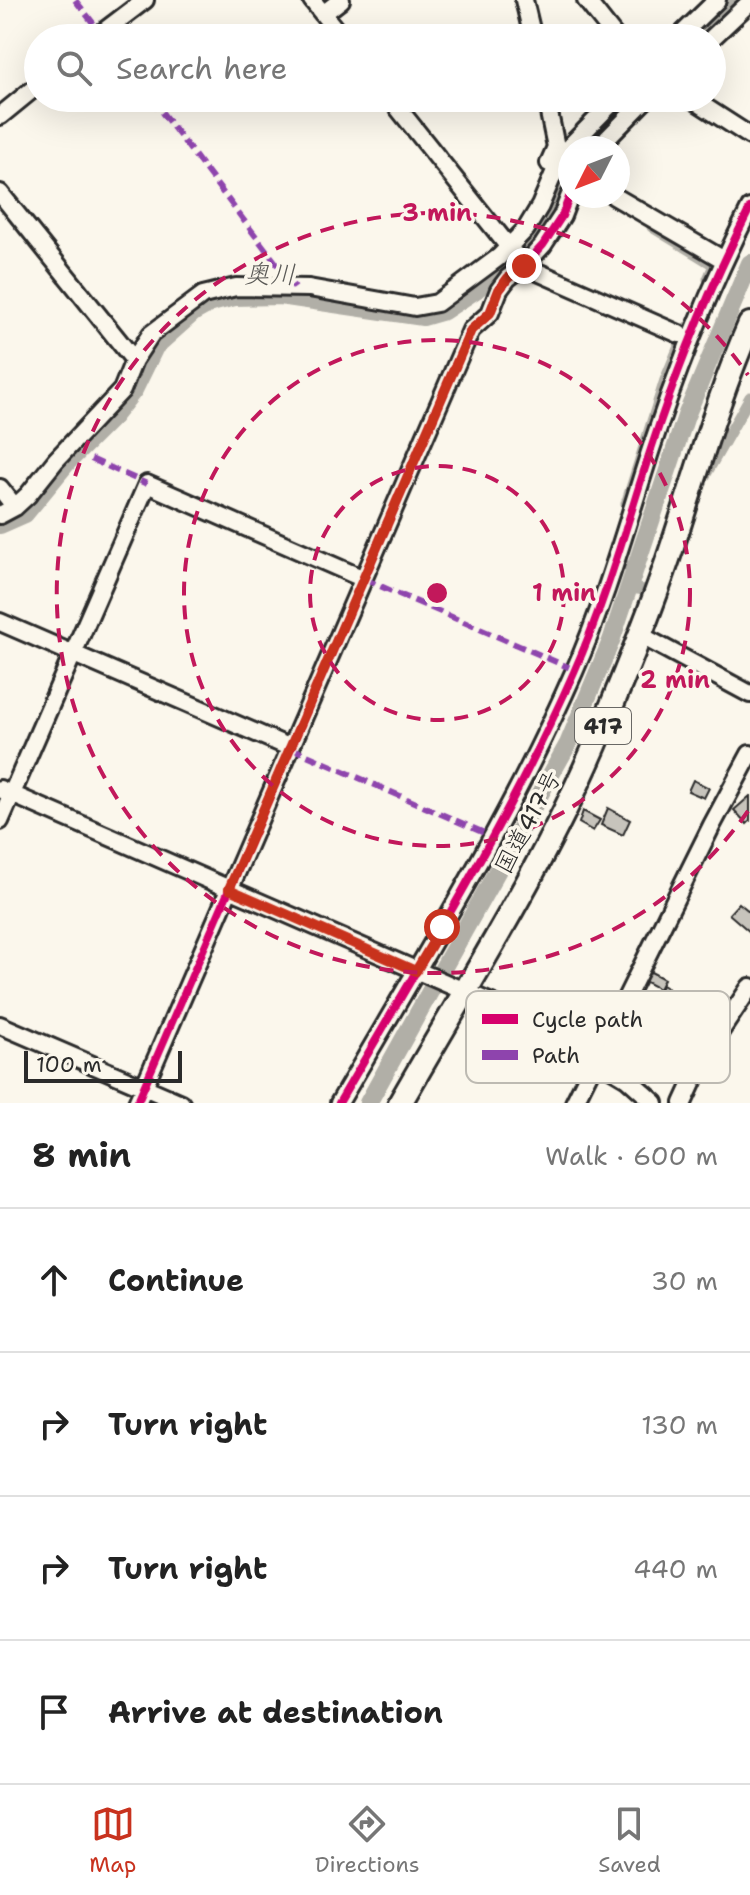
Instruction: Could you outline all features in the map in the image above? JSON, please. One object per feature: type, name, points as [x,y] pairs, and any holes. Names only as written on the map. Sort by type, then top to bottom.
[{"type":"highway","name":"国道417号","points":[[400,1103],[457,989],[516,901],[579,784],[640,635],[668,559],[699,458],[750,324]]},
{"type":"street","points":[[113,24],[145,0]]},
{"type":"street","points":[[312,0],[331,24]]},
{"type":"street","points":[[323,14],[341,0]]},
{"type":"street","points":[[524,0],[530,24]]},
{"type":"street","points":[[586,0],[605,24]]},
{"type":"street","points":[[692,24],[717,0]]},
{"type":"street","points":[[726,25],[750,2]]},
{"type":"street","points":[[0,116],[24,96]]},
{"type":"street","points":[[401,112],[524,266],[679,334]]},
{"type":"street","points":[[549,112],[556,147],[548,165],[554,171]]},
{"type":"street","points":[[0,488],[8,511],[122,390],[134,360],[151,334],[203,295],[236,287],[309,288],[415,307],[437,303],[469,282],[509,249],[540,206],[562,154],[603,112]]},
{"type":"street","points":[[610,136],[633,112]]},
{"type":"street","points":[[713,112],[750,136]]},
{"type":"street","points":[[0,193],[134,360]]},
{"type":"street","points":[[630,205],[724,260]]},
{"type":"street","points":[[141,1095],[471,330],[490,313],[499,290],[549,235],[565,208]]},
{"type":"street","points":[[339,1103],[418,972],[528,770],[575,670],[616,563],[678,373],[724,260],[750,208]]},
{"type":"street","points":[[0,821],[6,792],[75,654],[147,484],[364,579]]},
{"type":"street","points":[[0,622],[291,748]]},
{"type":"street","points":[[640,635],[750,694]]},
{"type":"street","points":[[629,991],[750,754]]},
{"type":"street","points":[[6,792],[466,993]]},
{"type":"street","points":[[730,1017],[750,987]]},
{"type":"street","points":[[0,1025],[141,1095],[181,1103]]},
{"type":"street","points":[[574,1103],[583,1083]]},
{"type":"street","points":[[633,1083],[655,1103]]},
{"type":"street","points":[[683,1103],[692,1083]]},
{"type":"building","points":[[693,780],[709,788],[704,798],[688,791]]},
{"type":"building","points":[[750,796],[750,821],[747,824],[734,810]]},
{"type":"building","points":[[608,808],[630,820],[623,835],[601,825]]},
{"type":"building","points":[[583,811],[600,820],[593,831],[579,823]]},
{"type":"building","points":[[739,903],[750,912],[750,932],[729,914]]},
{"type":"building","points":[[649,971],[664,979],[659,989],[644,981]]},
{"type":"waterway","name":"奥川","points":[[709,24],[735,0]]},
{"type":"waterway","name":"奥川","points":[[592,136],[615,112]]},
{"type":"waterway","name":"奥川","points":[[0,525],[25,514],[67,463],[113,417],[134,390],[155,347],[193,313],[211,303],[235,297],[280,296],[423,317],[444,311],[476,290],[536,238],[558,199]]},
{"type":"waterway","points":[[652,227],[714,265],[708,279]]},
{"type":"waterway","points":[[368,1103],[568,744],[611,641],[686,416],[750,263]]},
{"type":"waterway","points":[[626,504],[665,380],[687,327]]},
{"type":"waterway","points":[[705,476],[750,397]]},
{"type":"waterway","points":[[621,563],[635,571]]},
{"type":"waterway","points":[[630,588],[645,590]]},
{"type":"marked path","points":[[75,0],[94,24]]},
{"type":"marked path","points":[[162,112],[295,288]]},
{"type":"marked path","points":[[91,459],[147,484]]},
{"type":"marked path","points":[[364,579],[575,670]]},
{"type":"marked path","points":[[291,748],[491,836]]},
{"type":"cycle path","points":[[137,1103],[471,330],[490,313],[499,290],[508,278],[543,245],[565,208]]},
{"type":"cycle path","points":[[339,1103],[492,837],[574,672],[606,589],[672,387],[722,266],[750,208]]},
{"type":"route","points":[[442,927],[416,971],[229,889],[471,330],[490,313],[499,290],[508,278],[524,266]]}]
